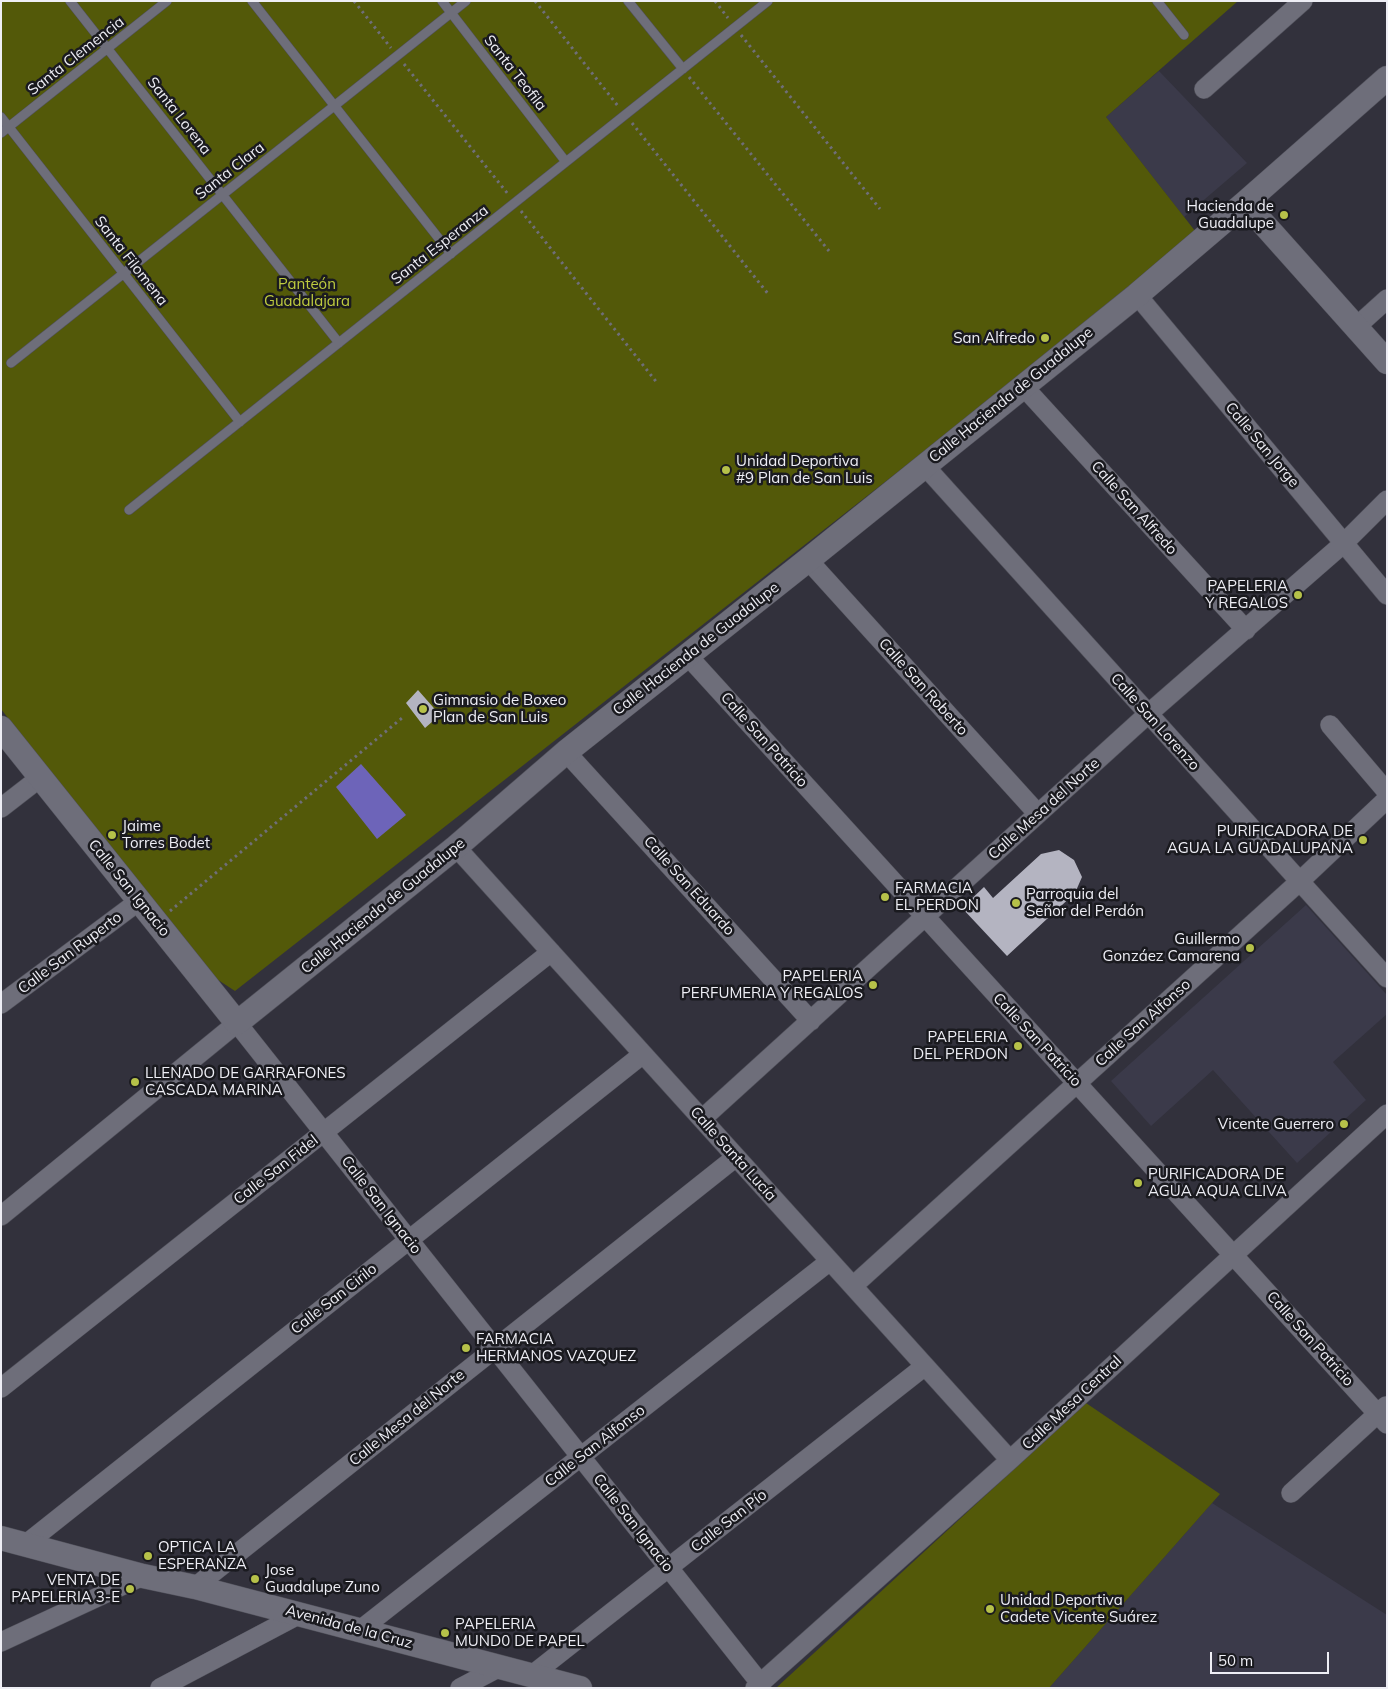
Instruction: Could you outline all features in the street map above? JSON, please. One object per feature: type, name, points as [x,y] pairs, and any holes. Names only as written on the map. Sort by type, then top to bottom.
[{"type":"street","points":[[1204,89],[1303,1]]},
{"type":"street","name":"Calle Hacienda de Guadalupe","points":[[1,1216],[456,847],[566,752],[1137,295],[1387,78]]},
{"type":"street","points":[[1245,203],[1387,362]]},
{"type":"street","name":"Calle San Jorge","points":[[1137,295],[1387,595]]},
{"type":"street","points":[[1356,327],[1387,299]]},
{"type":"street","name":"Calle San Alfredo","points":[[1023,386],[1246,630]]},
{"type":"street","name":"Calle San Lorenzo","points":[[924,466],[1387,978]]},
{"type":"street","name":"Calle Mesa del Norte","points":[[702,1119],[1148,714],[1344,543],[1387,500]]},
{"type":"street","name":"Calle San Roberto","points":[[808,560],[1038,814]]},
{"type":"street","name":"Calle San Patricio","points":[[687,655],[924,918],[1384,1415]]},
{"type":"street","points":[[1330,725],[1387,792]]},
{"type":"street","name":"Calle San Ignacio","points":[[1,728],[669,1568],[758,1686]]},
{"type":"street","name":"Calle San Eduardo","points":[[566,752],[811,1021]]},
{"type":"street","points":[[1,808],[41,778]]},
{"type":"street","name":"Calle San Alfonso","points":[[853,1286],[1299,882],[1387,799]]},
{"type":"street","name":"Calle Santa Lucía","points":[[456,847],[1010,1460]]},
{"type":"street","name":"Calle San Ruperto","points":[[1,1004],[139,901]]},
{"type":"street","name":"Calle San Fidel","points":[[1,1388],[551,952]]},
{"type":"street","name":"Calle San Cirilo","points":[[26,1544],[643,1054]]},
{"type":"street","name":"Calle Mesa Central","points":[[758,1686],[1010,1460],[1387,1114]]},
{"type":"street","name":"Calle Mesa del Norte","points":[[195,1587],[736,1157]]},
{"type":"street","name":"Calle San Alfonso","points":[[360,1630],[830,1261]]},
{"type":"street","name":"Calle San Pío","points":[[544,1681],[669,1568],[925,1366]]},
{"type":"street","points":[[1291,1493],[1384,1415]]},
{"type":"street","name":"Avenida de la Cruz","points":[[1,1538],[143,1576],[195,1587],[300,1614],[500,1667],[544,1681],[580,1688]]},
{"type":"street","points":[[1,1642],[143,1576]]},
{"type":"street","points":[[160,1688],[300,1614]]},
{"type":"street","points":[[460,1688],[500,1667]]},
{"type":"lane","name":"Santa Lorena","points":[[70,1],[339,343]]},
{"type":"lane","name":"Santa Clemencia","points":[[1,133],[167,1]]},
{"type":"lane","points":[[252,1],[451,254]]},
{"type":"lane","name":"Santa Teofila","points":[[442,1],[566,162]]},
{"type":"lane","name":"Santa Clara","points":[[11,363],[466,1]]},
{"type":"lane","points":[[628,1],[683,69]]},
{"type":"lane","name":"Santa Esperanza","points":[[129,510],[768,1]]},
{"type":"lane","points":[[1157,1],[1184,35]]},
{"type":"lane","name":"Santa Filomena","points":[[1,117],[240,422]]},
{"type":"path","points":[[535,1],[768,295]]},
{"type":"path","points":[[715,1],[880,210]]},
{"type":"path","points":[[683,69],[829,250]]},
{"type":"path","points":[[179,903],[402,718]]},
{"type":"shaded area","points":[[1159,71],[1247,163],[1184,217],[1106,117]]},
{"type":"shaded area","points":[[361,764],[406,815],[377,839],[336,787]]},
{"type":"shaded area","points":[[1306,905],[1387,995],[1387,1014],[1333,1062],[1366,1100],[1297,1163],[1213,1070],[1151,1126],[1111,1081]]},
{"type":"shaded area","points":[[1212,1503],[1387,1615],[1387,1686],[1385,1688],[1049,1688]]},
{"type":"green space","name":"Panteón Guadalajara","points":[[1,1],[1238,1],[1106,117],[1199,236],[235,991],[206,972],[1,709]]},
{"type":"green space","name":"Unidad Deportiva Cadete Vicente Suárez","points":[[1086,1403],[1220,1494],[1049,1688],[776,1688]]},
{"type":"building","name":"Gimnasio de Boxeo Plan de San Luis","points":[[418,690],[440,715],[425,728],[406,703]]},
{"type":"building","name":"Parroquia del Señor del Perdón","points":[[1059,850],[1074,860],[1082,877],[1075,893],[1007,956],[962,908],[984,887],[993,898],[1041,854]]},
{"type":"place","name":"Hacienda de Guadalupe","points":[[1284,215]]},
{"type":"place","name":"San Alfredo","points":[[1045,338]]},
{"type":"place","name":"Unidad Deportiva #9 Plan de San Luis","points":[[726,470]]},
{"type":"place","name":"PAPELERIA Y REGALOS","points":[[1298,595]]},
{"type":"place","name":"Gimnasio de Boxeo Plan de San Luis","points":[[423,709]]},
{"type":"place","name":"Jaime Torres Bodet","points":[[112,835]]},
{"type":"place","name":"PURIFICADORA DE AGUA LA GUADALUPANA","points":[[1363,840]]},
{"type":"place","name":"FARMACIA EL PERDON","points":[[885,897]]},
{"type":"place","name":"Parroquia del Señor del Perdón","points":[[1016,903]]},
{"type":"place","name":"Guillermo Gonzáez Camarena","points":[[1250,948]]},
{"type":"place","name":"PAPELERIA PERFUMERIA Y REGALOS","points":[[873,985]]},
{"type":"place","name":"PAPELERIA DEL PERDON","points":[[1018,1046]]},
{"type":"place","name":"LLENADO DE GARRAFONES CASCADA MARINA","points":[[135,1082]]},
{"type":"place","name":"Vicente Guerrero","points":[[1344,1124]]},
{"type":"place","name":"PURIFICADORA DE AGUA AQUA CLIVA","points":[[1138,1183]]},
{"type":"place","name":"FARMACIA HERMANOS VAZQUEZ","points":[[466,1348]]},
{"type":"place","name":"OPTICA LA ESPERANZA","points":[[148,1556]]},
{"type":"place","name":"Jose Guadalupe Zuno","points":[[255,1579]]},
{"type":"place","name":"VENTA DE PAPELERIA 3-E","points":[[130,1589]]},
{"type":"place","name":"Unidad Deportiva Cadete Vicente Suárez","points":[[990,1609]]},
{"type":"place","name":"PAPELERIA MUND0 DE PAPEL","points":[[445,1633]]}]
